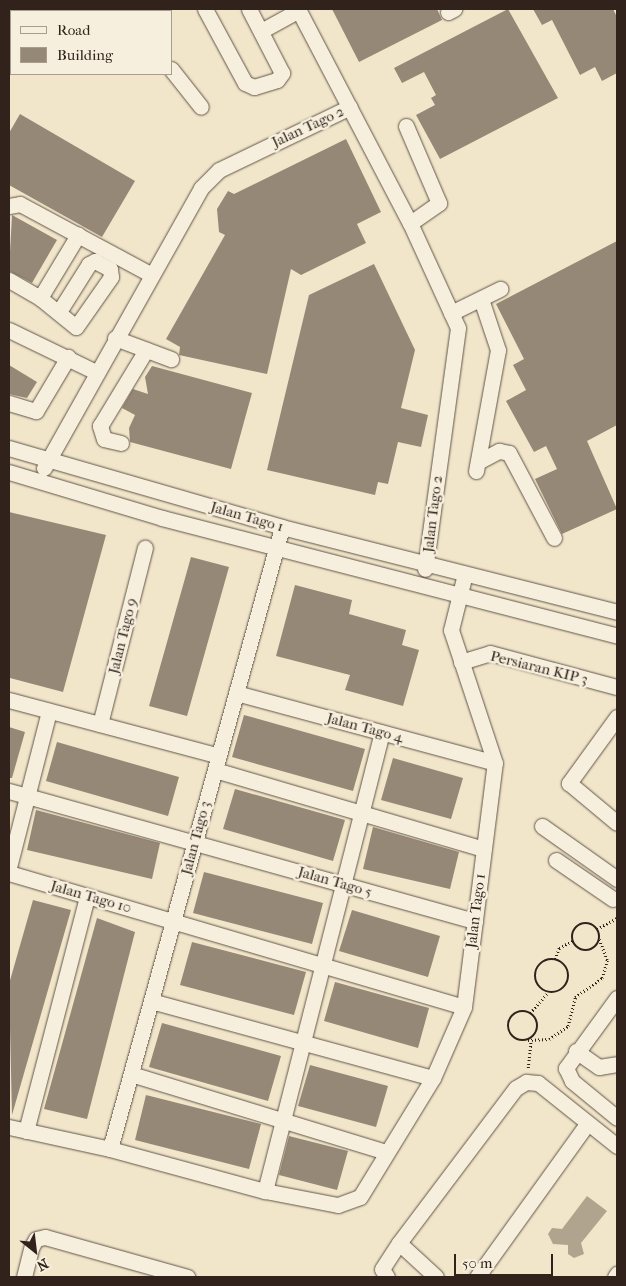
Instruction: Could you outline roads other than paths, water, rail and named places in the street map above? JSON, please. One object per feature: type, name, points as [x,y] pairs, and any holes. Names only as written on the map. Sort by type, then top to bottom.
[{"type":"street","points":[[205,9],[251,87],[277,80],[282,73],[249,9]]},
{"type":"street","points":[[261,31],[298,9],[350,107]]},
{"type":"street","points":[[172,70],[201,107]]},
{"type":"street","name":"Jalan Tago 2","points":[[38,480],[150,274],[201,188],[219,170],[350,107],[410,223],[458,328],[427,561],[422,582]]},
{"type":"street","points":[[406,126],[439,203],[410,223]]},
{"type":"street","points":[[9,206],[20,204],[150,274]]},
{"type":"street","points":[[40,298],[78,235]]},
{"type":"street","points":[[9,280],[60,310]]},
{"type":"street","points":[[451,313],[500,289]]},
{"type":"street","points":[[481,298],[498,350],[477,467],[502,450],[509,453],[554,538]]},
{"type":"street","points":[[9,330],[96,372]]},
{"type":"street","points":[[115,338],[171,359]]},
{"type":"street","points":[[121,443],[104,439],[100,426],[146,350]]},
{"type":"street","points":[[9,403],[36,412],[68,357]]},
{"type":"street","name":"Jalan Tago 1","points":[[9,448],[282,527],[427,561],[465,574],[451,630],[495,763],[464,1007],[433,1078],[360,1197],[350,1204],[265,1191]]},
{"type":"street","name":"Jalan Tago 1","points":[[9,472],[276,548],[422,582],[459,595]]},
{"type":"street","name":"Jalan Tago 3","points":[[110,1148],[282,527]]},
{"type":"street","name":"Jalan Tago 9","points":[[100,724],[145,548]]},
{"type":"street","points":[[465,574],[617,612]]},
{"type":"street","points":[[459,595],[617,636]]},
{"type":"street","name":"Persiaran KIP 3","points":[[461,662],[490,653],[617,687]]},
{"type":"street","name":"Jalan Tago 4","points":[[236,693],[495,763]]},
{"type":"street","points":[[9,700],[219,756]]},
{"type":"street","points":[[9,867],[49,711]]},
{"type":"street","points":[[617,717],[569,783],[617,824]]},
{"type":"street","points":[[9,1127],[110,1148],[265,1191],[382,733]]},
{"type":"street","points":[[215,770],[484,849]]},
{"type":"street","name":"Jalan Tago 5","points":[[9,791],[475,921]]},
{"type":"street","points":[[542,826],[617,879]]},
{"type":"street","points":[[556,860],[613,898]]},
{"type":"street","name":"Jalan Tago 10","points":[[9,873],[464,1007]]},
{"type":"street","points":[[26,1130],[87,896]]},
{"type":"street","points":[[617,998],[576,1050],[566,1068],[568,1075],[617,1118]]},
{"type":"street","points":[[151,1001],[433,1078]]},
{"type":"street","points":[[576,1050],[599,1067],[617,1064]]},
{"type":"street","points":[[131,1074],[386,1152]]},
{"type":"street","points":[[388,1277],[382,1269],[398,1243],[516,1088],[526,1082],[538,1083],[587,1124],[617,1146]]},
{"type":"street","points":[[478,1277],[587,1124]]},
{"type":"street","points":[[24,1277],[36,1238],[45,1237],[146,1271],[187,1277]]},
{"type":"street","points":[[398,1243],[436,1277]]}]
